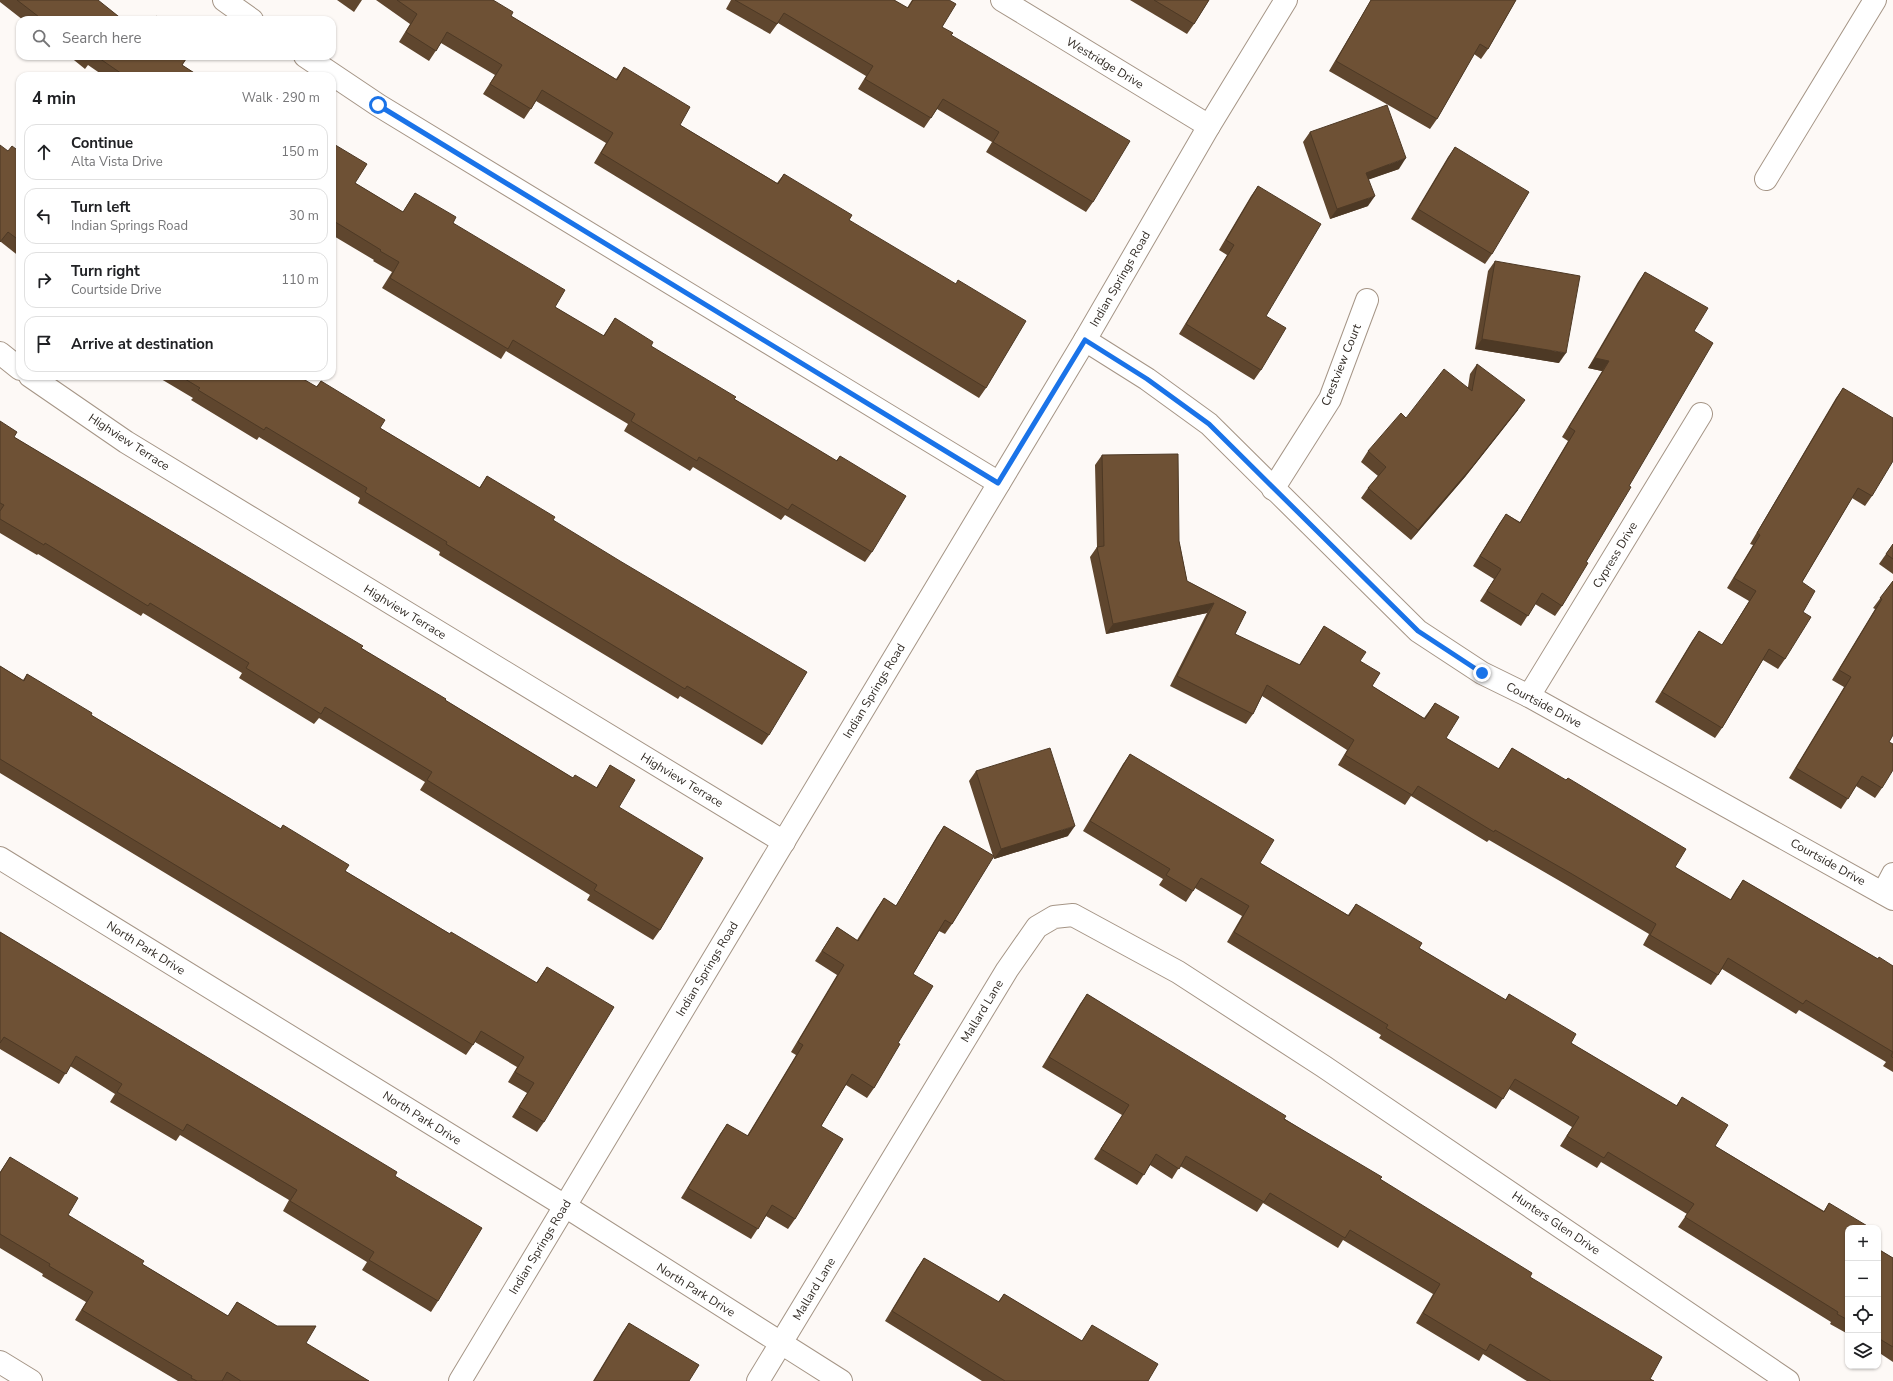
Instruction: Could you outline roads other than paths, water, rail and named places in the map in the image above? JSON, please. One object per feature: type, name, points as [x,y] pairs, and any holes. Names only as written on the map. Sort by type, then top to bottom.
[{"type":"street","points":[[224,0],[246,16]]},
{"type":"street","name":"Westridge Drive","points":[[1002,0],[1209,126]]},
{"type":"street","name":"Indian Springs Road","points":[[460,1381],[1085,340],[1209,126],[1286,0]]},
{"type":"street","points":[[1766,179],[1875,0]]},
{"type":"street","points":[[311,60],[329,72]]},
{"type":"street","points":[[336,77],[378,105],[998,483]]},
{"type":"street","name":"Crestview Court","points":[[1273,489],[1330,399],[1367,300]]},
{"type":"street","name":"Courtside Drive","points":[[1085,340],[1147,379],[1209,424],[1418,631],[1482,673],[1529,696],[1890,888]]},
{"type":"street","points":[[0,353],[16,366]]},
{"type":"street","name":"Highview Terrace","points":[[36,380],[126,442],[784,842]]},
{"type":"street","name":"Cypress Drive","points":[[1529,696],[1701,414]]},
{"type":"street","name":"North Park Drive","points":[[0,858],[565,1206],[841,1381]]},
{"type":"street","name":"Mallard Lane","points":[[758,1381],[1007,970],[1037,927],[1054,917],[1073,916],[1178,972],[1323,1066]]},
{"type":"street","name":"Hunters Glen Drive","points":[[1323,1066],[1788,1381]]},
{"type":"street","points":[[0,1362],[31,1381]]}]
